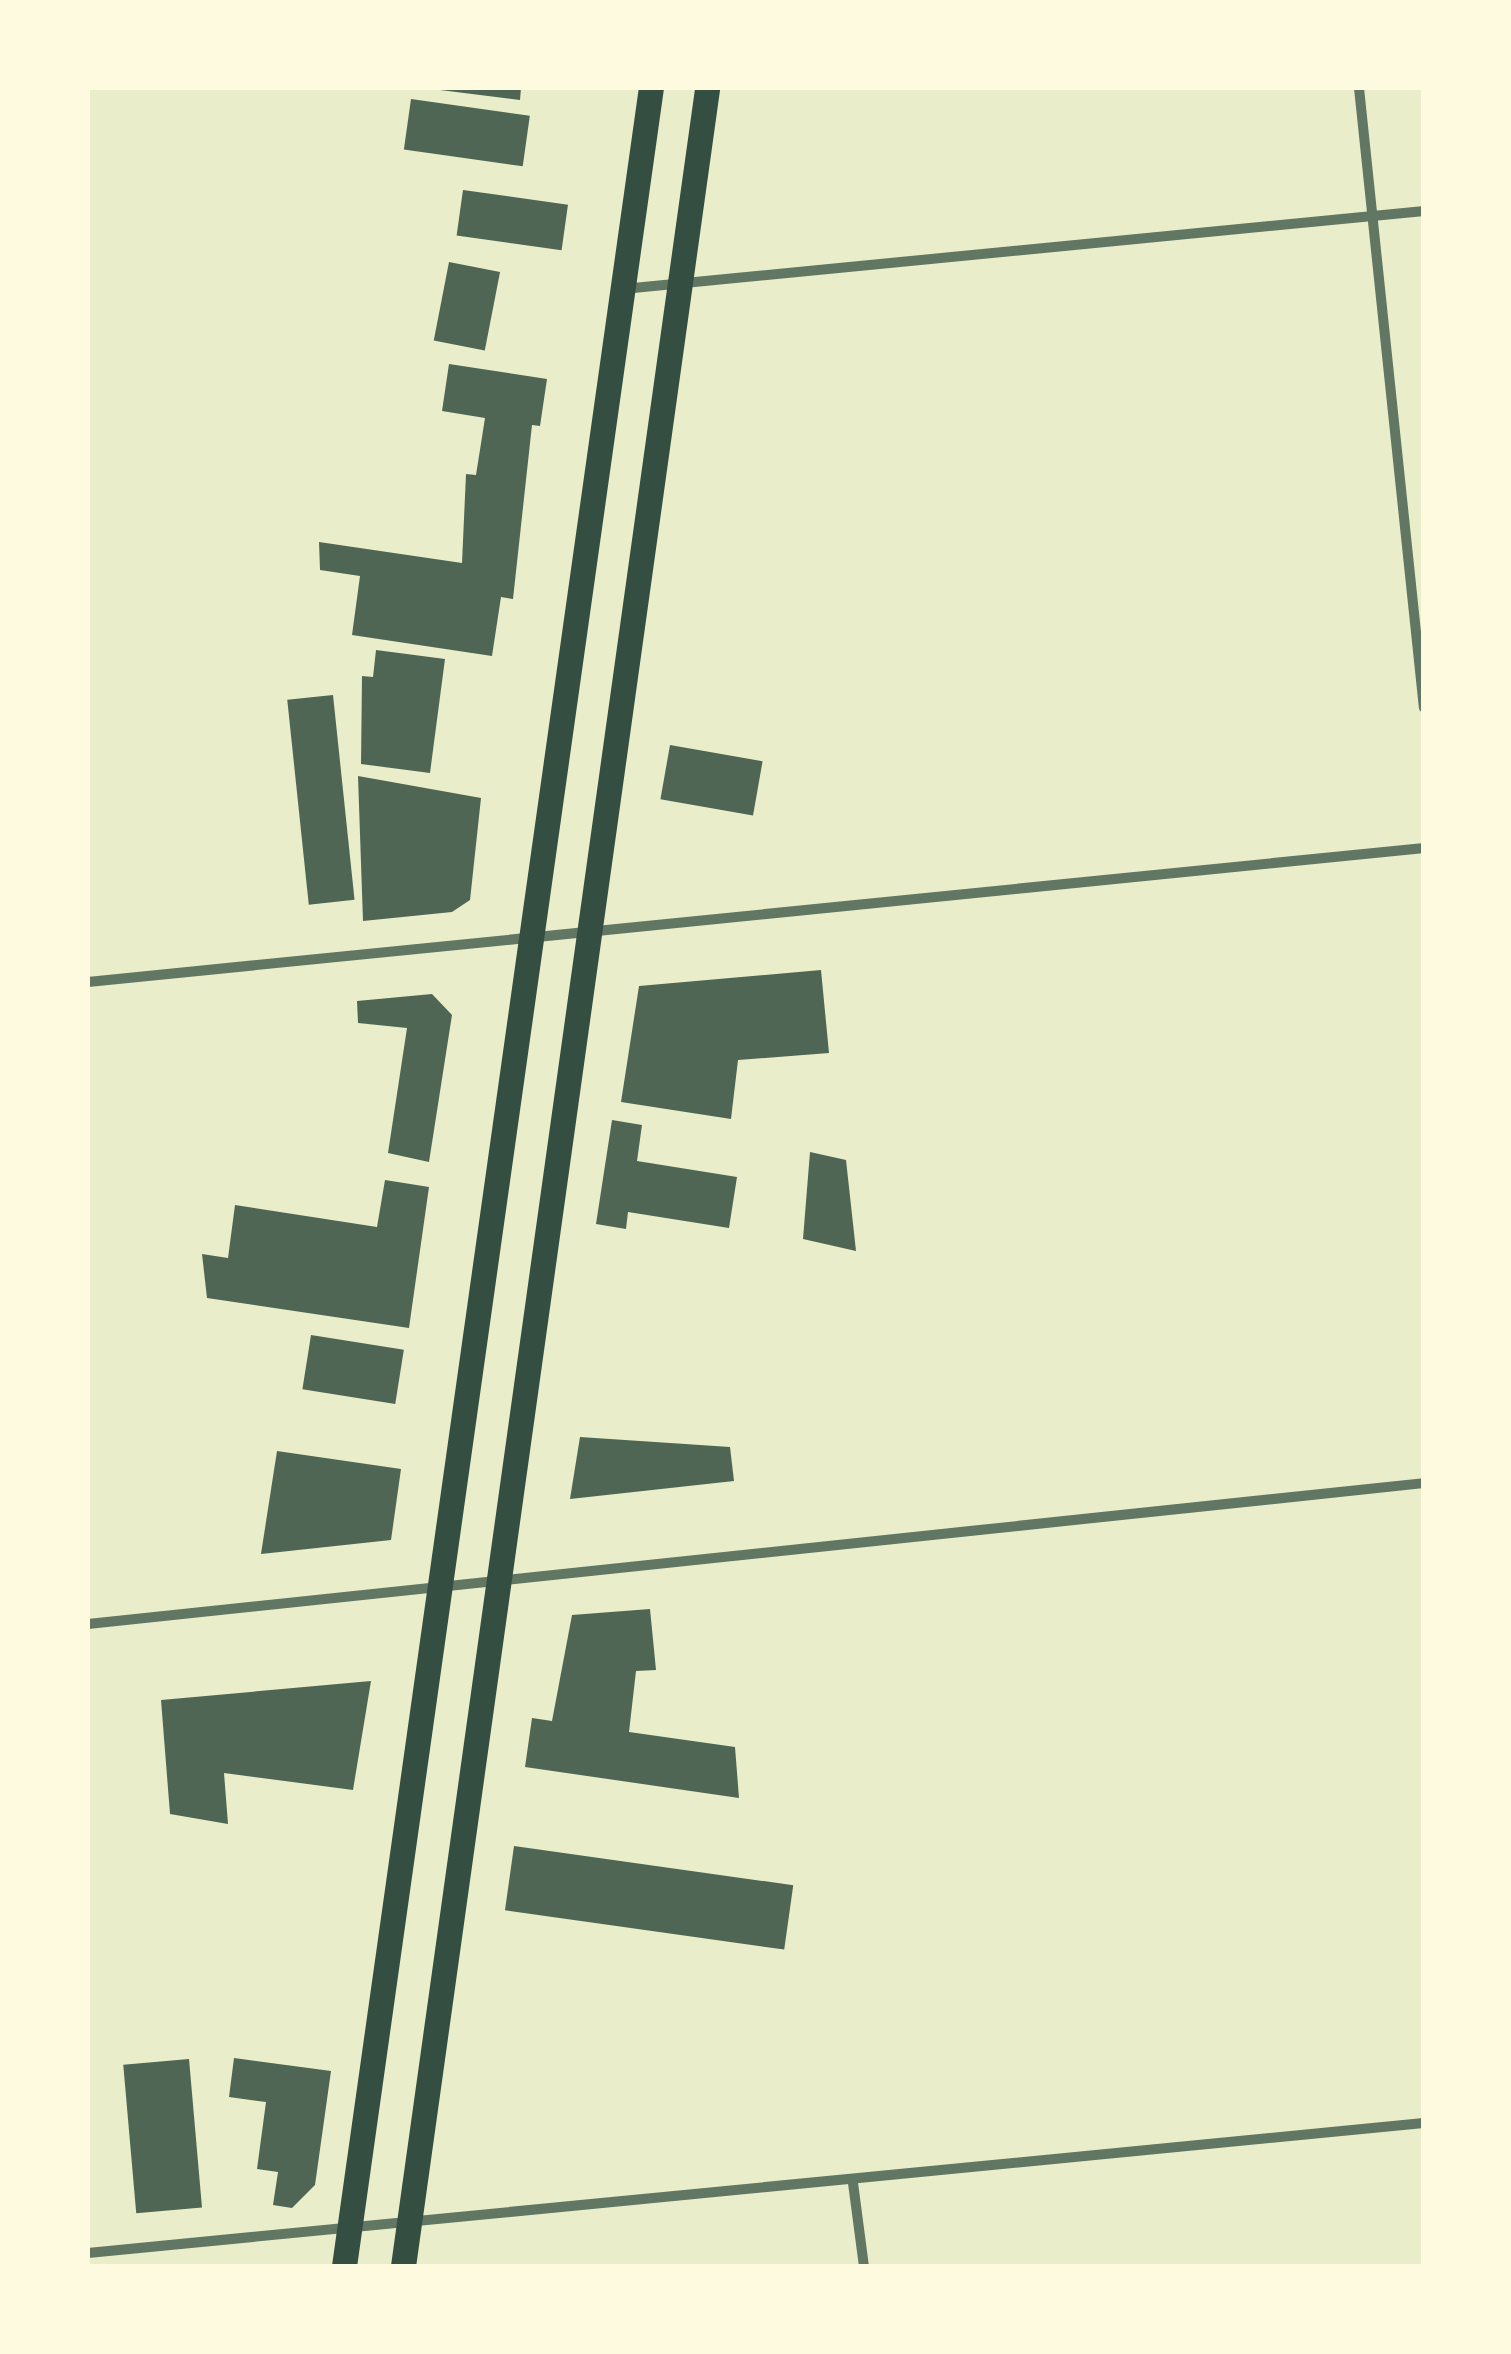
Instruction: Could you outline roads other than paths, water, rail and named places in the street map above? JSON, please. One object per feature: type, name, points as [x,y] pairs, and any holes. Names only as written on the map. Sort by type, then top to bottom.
[{"type":"main road","points":[[344,2266],[651,88]]},
{"type":"main road","points":[[403,2266],[707,88]]},
{"type":"street","points":[[1359,88],[1424,708]]},
{"type":"street","points":[[623,290],[1424,210]]},
{"type":"street","points":[[88,982],[1424,848]]},
{"type":"street","points":[[88,1624],[1424,1483]]},
{"type":"street","points":[[88,2252],[410,2216],[853,2183],[1424,2123]]},
{"type":"street","points":[[853,2183],[864,2266]]}]
